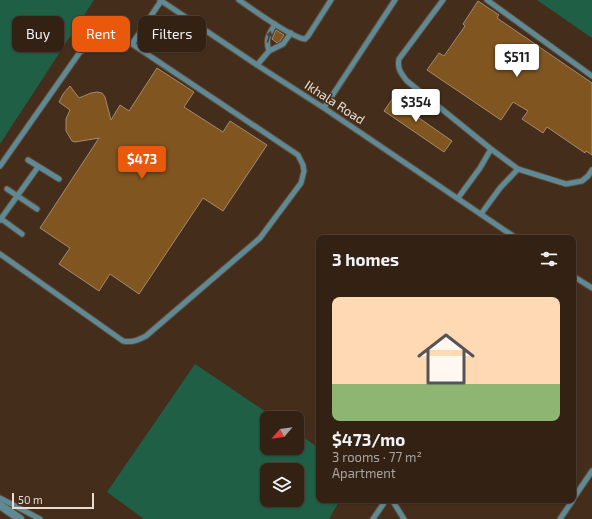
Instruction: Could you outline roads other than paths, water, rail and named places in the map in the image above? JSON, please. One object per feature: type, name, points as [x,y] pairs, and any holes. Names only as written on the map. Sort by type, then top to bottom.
[{"type":"street","points":[[0,505],[20,519]]},
{"type":"lane","points":[[132,44],[160,0]]},
{"type":"lane","name":"Ikhala Road","points":[[160,0],[324,108],[512,235]]},
{"type":"lane","points":[[239,0],[275,24],[305,39],[332,0]]},
{"type":"lane","points":[[324,108],[395,0]]},
{"type":"lane","points":[[443,0],[399,59],[399,71],[406,81],[490,149],[518,169],[566,184],[582,181],[592,170]]},
{"type":"lane","points":[[487,0],[592,76]]},
{"type":"lane","points":[[269,51],[267,45],[268,35],[275,24]]},
{"type":"lane","points":[[257,65],[269,51],[283,44],[291,33]]},
{"type":"lane","points":[[0,166],[80,52],[94,44],[116,43],[132,44],[298,155],[304,171],[301,183],[260,238],[146,336],[130,343],[123,341],[0,254]]},
{"type":"lane","points":[[458,198],[480,168],[490,149]]},
{"type":"lane","points":[[28,160],[58,179]]},
{"type":"lane","points":[[22,234],[0,219],[38,166]]},
{"type":"lane","points":[[482,214],[500,188],[518,169]]},
{"type":"lane","points":[[7,189],[37,209]]},
{"type":"lane","points":[[576,278],[592,288]]},
{"type":"lane","points":[[576,495],[592,471]]},
{"type":"lane","points":[[0,498],[40,519]]},
{"type":"lane","points":[[373,519],[384,503]]},
{"type":"lane","points":[[394,503],[404,519]]},
{"type":"lane","points":[[560,519],[571,503]]}]
